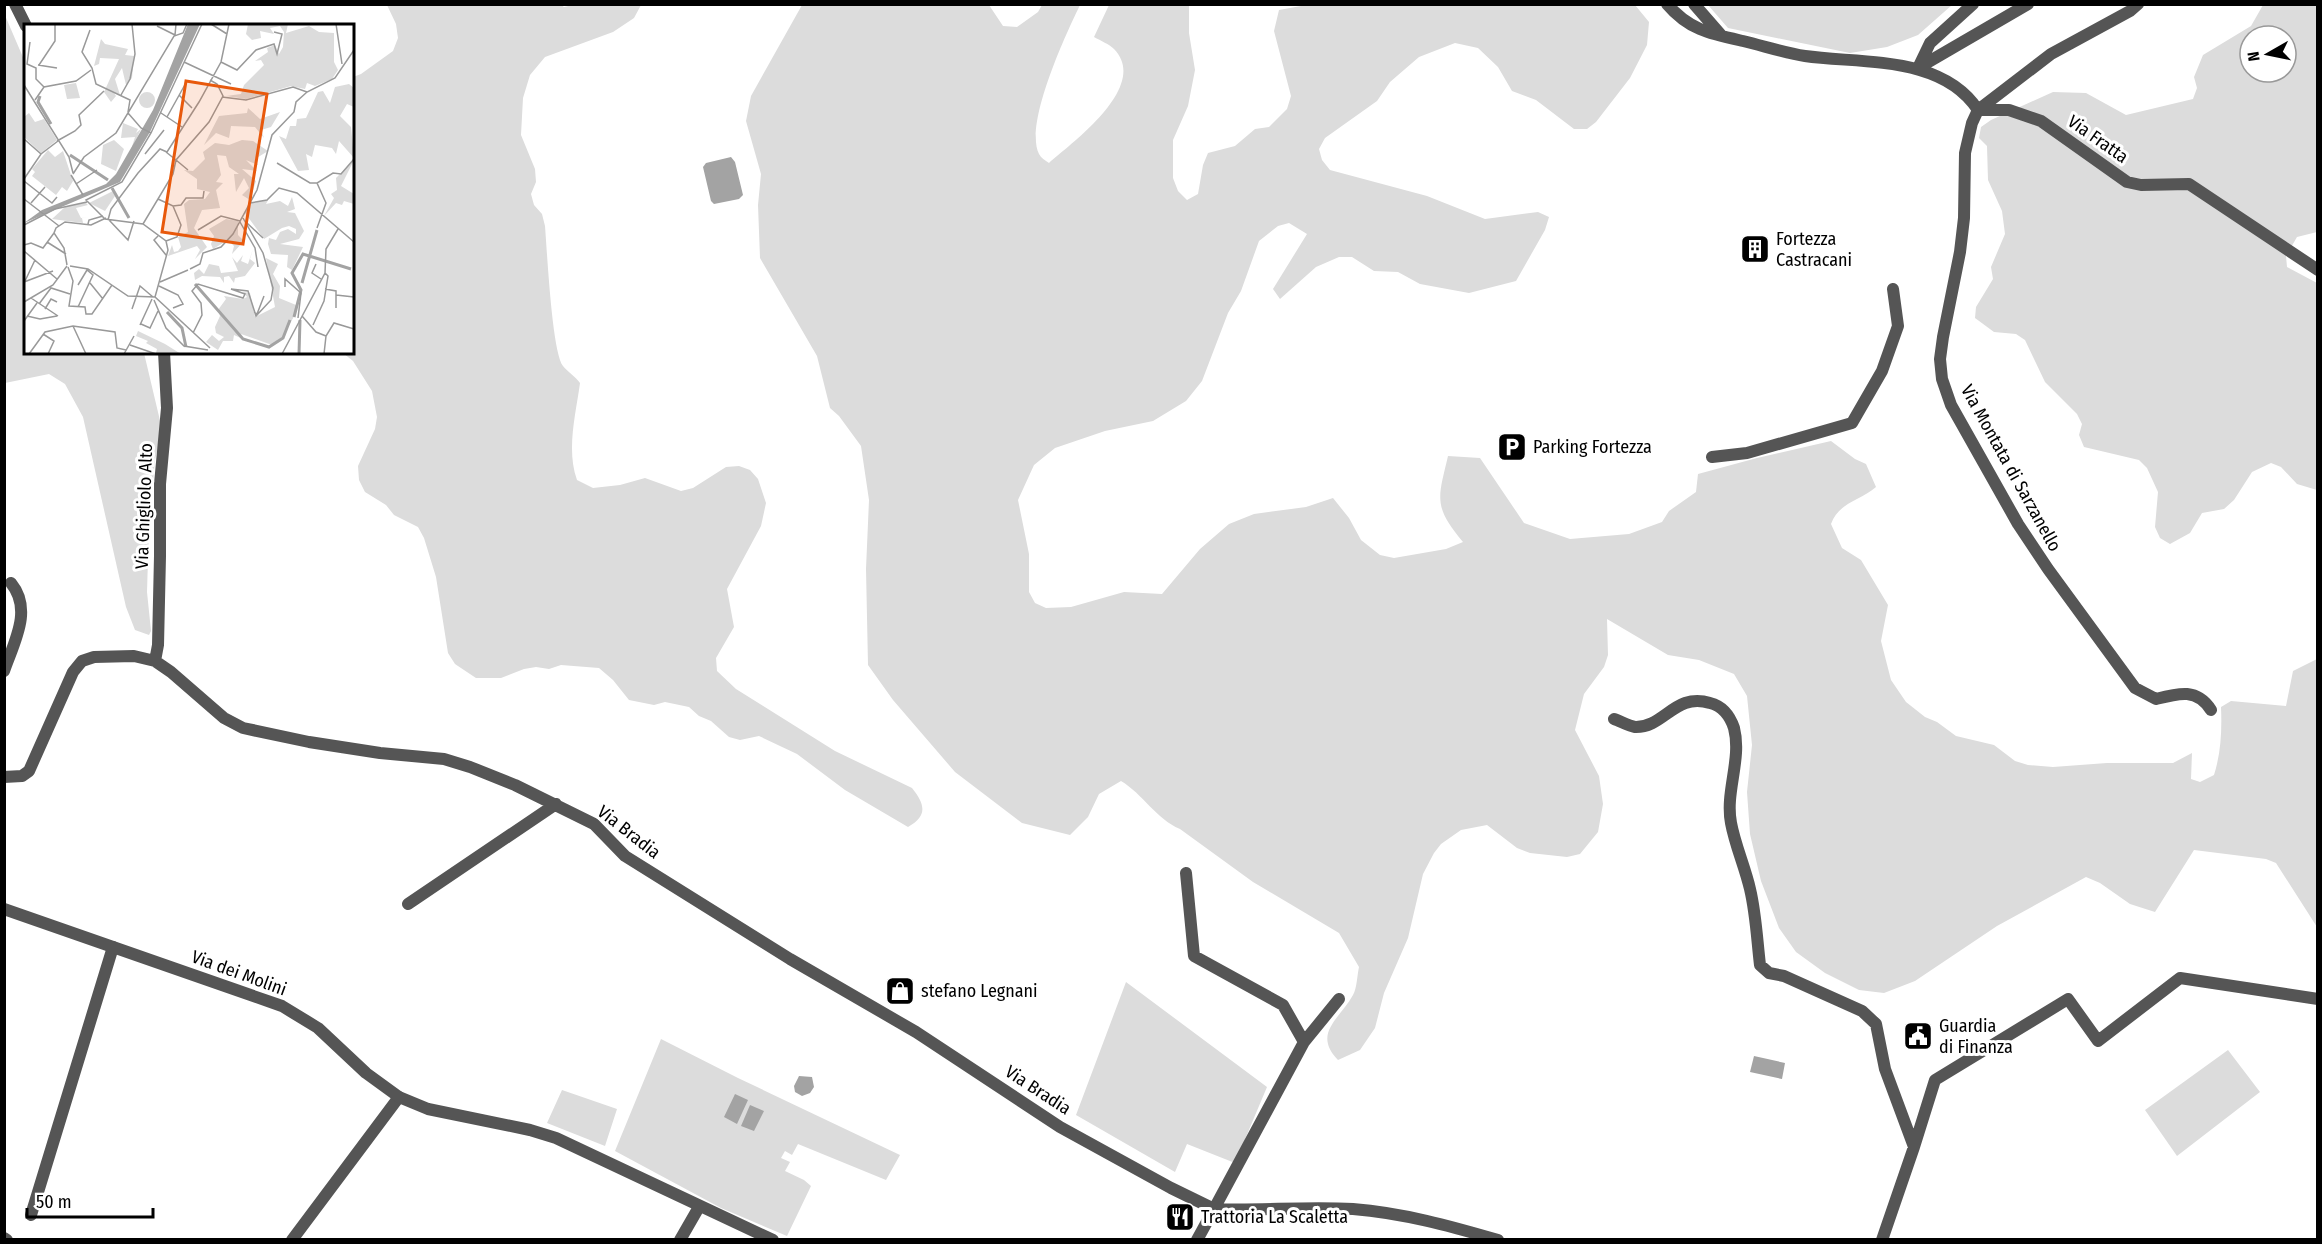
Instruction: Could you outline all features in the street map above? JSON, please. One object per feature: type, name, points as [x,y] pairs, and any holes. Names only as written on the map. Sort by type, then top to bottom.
[{"type":"street","points":[[15,4],[25,24]]},
{"type":"street","points":[[1667,4],[1687,24],[1722,36],[1804,56],[1918,68],[1958,88],[1971,99],[1978,110],[2051,54],[2130,11],[2138,4]]},
{"type":"street","points":[[1695,4],[1722,36]]},
{"type":"street","points":[[1918,68],[1930,43],[1973,4]]},
{"type":"street","points":[[1918,68],[2028,4]]},
{"type":"street","name":"Via Fratta","points":[[1978,110],[2008,110],[2041,121],[2127,182],[2141,185],[2188,184],[2318,270]]},
{"type":"street","name":"Via Montata di Sarzanello","points":[[1978,110],[1972,123],[1965,153],[1964,218],[1960,252],[1940,359],[1942,379],[1951,405],[2018,524],[2068,598],[2135,688],[2156,699],[2174,695],[2196,695],[2204,700],[2211,710]]},
{"type":"street","points":[[1712,457],[1747,453],[1852,423],[1882,371],[1898,326],[1893,289]]},
{"type":"street","name":"Via Ghigliolo Alto","points":[[155,661],[158,645],[160,484],[166,408],[164,354]]},
{"type":"street","points":[[4,671],[22,618],[22,602],[11,583]]},
{"type":"street","name":"Via Bradia","points":[[4,777],[22,776],[29,771],[64,690],[73,672],[82,661],[94,657],[134,656],[155,661],[225,718],[243,728],[330,745],[444,759],[515,785],[556,804],[594,824],[625,856],[790,959],[916,1032],[1060,1127],[1214,1209],[1354,1209],[1427,1220],[1498,1239]]},
{"type":"street","points":[[1614,719],[1635,727],[1652,723],[1682,703],[1694,699],[1712,703],[1725,711],[1733,727],[1736,743],[1730,789],[1731,822],[1750,889],[1760,966],[1769,973],[1784,976],[1862,1011],[1876,1024],[1885,1069],[1914,1147]]},
{"type":"street","points":[[408,904],[556,804]]},
{"type":"street","points":[[1186,873],[1194,956],[1283,1005],[1304,1042]]},
{"type":"street","name":"Via dei Molini","points":[[4,909],[282,1006],[318,1028],[366,1073],[399,1097],[428,1109],[556,1138],[699,1207],[773,1239]]},
{"type":"street","points":[[31,1215],[113,947]]},
{"type":"street","points":[[1882,1239],[1935,1080],[2068,999],[2098,1041],[2180,978],[2318,999]]},
{"type":"street","points":[[1197,1239],[1304,1042],[1339,999]]},
{"type":"street","points":[[292,1239],[399,1097]]},
{"type":"street","points":[[680,1239],[699,1207]]},
{"type":"shaded area","points":[[560,4],[564,7],[577,4],[641,5],[634,18],[613,32],[545,57],[530,75],[523,98],[521,135],[535,169],[536,182],[531,194],[534,205],[542,214],[545,226],[551,300],[559,357],[563,366],[580,383],[572,444],[577,480],[593,488],[620,485],[645,478],[681,491],[693,488],[726,467],[739,466],[750,470],[758,479],[766,503],[761,526],[727,589],[734,627],[716,658],[717,671],[736,689],[835,751],[912,788],[920,799],[922,809],[919,819],[908,827],[845,790],[797,754],[759,736],[740,740],[729,737],[711,721],[699,716],[689,707],[665,702],[654,705],[629,700],[613,680],[599,668],[561,665],[549,669],[536,667],[501,678],[476,678],[455,664],[448,653],[436,577],[424,538],[418,527],[394,515],[386,505],[365,492],[359,480],[358,466],[375,429],[377,417],[372,391],[353,361],[344,354],[354,354],[354,77],[393,51],[398,38],[396,24],[387,5]]},
{"type":"shaded area","points":[[1312,4],[1635,5],[1649,22],[1647,45],[1630,78],[1596,122],[1587,129],[1574,129],[1536,100],[1512,91],[1498,67],[1478,48],[1455,43],[1419,57],[1390,82],[1377,101],[1325,138],[1319,149],[1322,160],[1330,170],[1427,196],[1485,219],[1538,212],[1549,217],[1545,230],[1516,281],[1469,293],[1420,284],[1398,272],[1374,271],[1352,257],[1339,257],[1316,267],[1280,299],[1273,289],[1307,234],[1289,223],[1278,226],[1259,241],[1241,291],[1228,313],[1202,381],[1186,401],[1153,421],[1105,431],[1055,448],[1034,465],[1018,500],[1029,554],[1029,592],[1035,603],[1046,608],[1071,607],[1124,592],[1162,594],[1200,549],[1229,524],[1254,514],[1306,507],[1333,498],[1349,518],[1361,540],[1380,555],[1394,558],[1446,549],[1463,542],[1453,530],[1440,502],[1448,456],[1480,458],[1524,523],[1570,539],[1629,534],[1662,522],[1669,511],[1696,492],[1698,474],[1831,441],[1855,459],[1866,464],[1876,487],[1845,506],[1831,524],[1842,548],[1861,560],[1888,605],[1881,641],[1891,680],[1906,702],[1956,736],[1994,745],[2015,761],[2028,765],[2053,767],[2107,763],[2173,763],[2192,753],[2191,779],[2200,782],[2214,775],[2220,741],[2221,707],[2231,701],[2286,706],[2293,671],[2317,659],[2317,927],[2276,863],[2266,859],[2194,850],[2155,912],[2130,904],[2100,883],[2086,877],[1997,926],[1915,981],[1884,993],[1859,990],[1825,973],[1796,952],[1779,928],[1761,881],[1750,834],[1747,792],[1752,745],[1747,696],[1734,674],[1699,660],[1668,655],[1607,619],[1608,655],[1604,667],[1584,694],[1575,730],[1599,776],[1603,804],[1598,832],[1580,854],[1567,857],[1530,853],[1517,848],[1487,825],[1461,830],[1441,844],[1423,874],[1408,938],[1384,993],[1375,1028],[1360,1050],[1338,1060],[1331,1050],[1328,1034],[1354,992],[1359,967],[1339,933],[1253,882],[1180,829],[1171,825],[1121,781],[1099,794],[1088,817],[1070,835],[1022,823],[955,772],[893,700],[868,665],[866,569],[869,500],[861,446],[839,416],[830,408],[817,356],[760,258],[758,205],[761,174],[746,121],[751,96],[802,5],[989,5],[1003,26],[1017,27],[1038,12],[1042,5],[1080,5],[1049,79],[1037,122],[1036,140],[1039,154],[1049,163],[1090,127],[1116,96],[1122,79],[1123,64],[1114,49],[1094,37],[1109,5],[1189,5],[1189,33],[1195,70],[1188,106],[1173,140],[1173,178],[1178,191],[1187,200],[1198,194],[1203,165],[1208,153],[1235,146],[1255,129],[1269,127],[1287,109],[1291,96],[1274,31],[1279,10]]},
{"type":"shaded area","points":[[1708,5],[1952,5],[1918,35],[1887,47],[1850,53],[1728,28]]},
{"type":"shaded area","points":[[2263,5],[2317,5],[2317,232],[2297,237],[2286,256],[2287,267],[2317,283],[2317,490],[2297,484],[2281,467],[2271,463],[2252,472],[2234,500],[2224,509],[2202,513],[2190,533],[2170,544],[2160,538],[2155,527],[2158,492],[2147,468],[2139,460],[2084,447],[2079,435],[2082,424],[2077,414],[2045,382],[2025,340],[2016,334],[1994,332],[1975,318],[1976,307],[1993,279],[1991,267],[2005,234],[2002,211],[1988,180],[1987,146],[1979,138],[1981,127],[1991,120],[2053,92],[2086,93],[2126,115],[2193,99],[2197,88],[2194,77],[2203,55],[2238,34],[2238,84],[2298,84],[2298,24],[2252,24]]},
{"type":"shaded area","points":[[4,13],[24,60],[24,354],[144,354],[162,429],[155,460],[149,525],[147,592],[151,631],[149,635],[135,630],[126,607],[83,417],[65,384],[49,374],[5,383]]},
{"type":"shaded area","points":[[731,157],[735,162],[743,195],[739,199],[714,204],[711,201],[703,167],[706,163]]},
{"type":"shaded area","points":[[1126,982],[1267,1087],[1235,1163],[1187,1144],[1175,1172],[1076,1115]]},
{"type":"shaded area","points":[[661,1039],[900,1155],[886,1180],[798,1144],[792,1155],[785,1151],[781,1158],[790,1162],[785,1171],[811,1186],[787,1236],[721,1208],[615,1151]]},
{"type":"shaded area","points":[[2228,1050],[2260,1092],[2177,1156],[2145,1110]]},
{"type":"shaded area","points":[[1754,1056],[1785,1063],[1782,1079],[1750,1072]]},
{"type":"shaded area","points":[[799,1076],[812,1077],[814,1087],[810,1093],[802,1096],[795,1092],[794,1086]]},
{"type":"shaded area","points":[[562,1090],[617,1109],[605,1146],[547,1123]]},
{"type":"shaded area","points":[[735,1094],[748,1100],[737,1124],[724,1117]]},
{"type":"shaded area","points":[[750,1105],[764,1111],[754,1131],[741,1126]]},
{"type":"place","name":"Fortezza Castracani","points":[[1755,249]]},
{"type":"place","name":"Parking Fortezza","points":[[1512,447]]},
{"type":"place","name":"stefano Legnani","points":[[900,991]]},
{"type":"place","name":"Guardia di Finanza","points":[[1918,1036]]},
{"type":"place","name":"Trattoria La Scaletta","points":[[1180,1217]]}]
